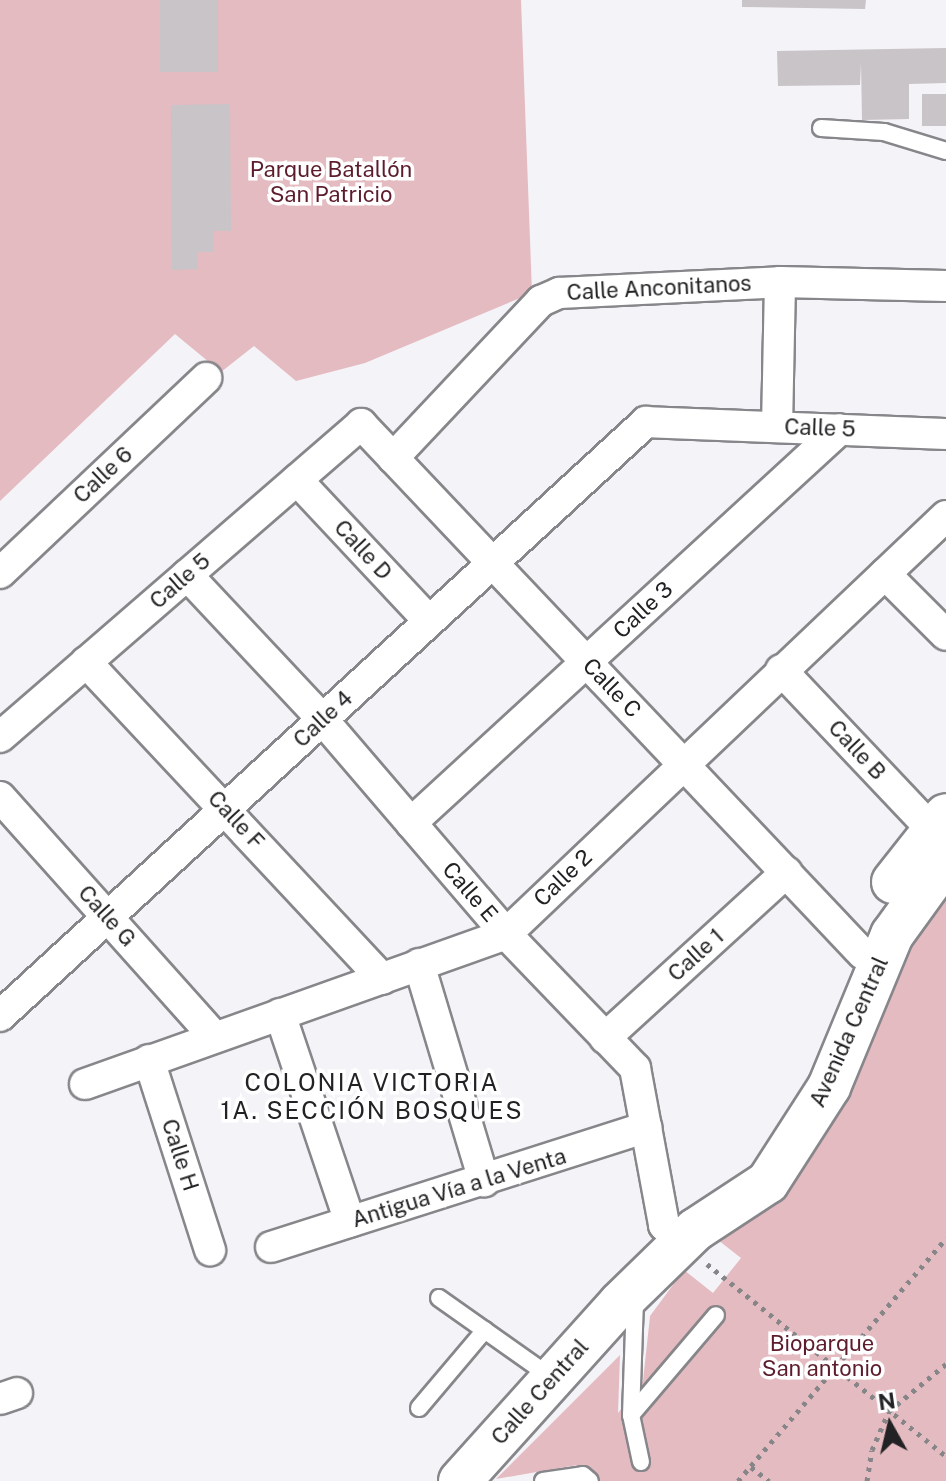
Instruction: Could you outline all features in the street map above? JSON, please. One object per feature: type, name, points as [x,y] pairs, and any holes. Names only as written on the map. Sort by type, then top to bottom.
[{"type":"street","name":"Calle Anconitanos","points":[[393,458],[541,301],[559,293],[780,282],[946,286]]},
{"type":"street","points":[[777,427],[780,282]]},
{"type":"street","name":"Calle 6","points":[[0,573],[206,378]]},
{"type":"street","name":"Calle 5","points":[[646,422],[946,434]]},
{"type":"street","name":"Calle 4","points":[[2,1011],[646,422]]},
{"type":"street","name":"Calle 5","points":[[0,737],[361,424]]},
{"type":"street","name":"Calle C","points":[[361,424],[862,953]]},
{"type":"street","name":"Calle 3","points":[[411,823],[840,429]]},
{"type":"street","name":"Calle D","points":[[297,480],[429,621]]},
{"type":"street","name":"Calle 2","points":[[85,1084],[506,934],[682,763],[946,516]]},
{"type":"street","points":[[885,574],[946,635]]},
{"type":"street","name":"Calle E","points":[[187,575],[322,719],[506,934],[635,1068],[646,1127],[673,1234]]},
{"type":"street","name":"Calle F","points":[[86,662],[383,979]]},
{"type":"street","name":"Calle B","points":[[781,670],[942,835]]},
{"type":"street","name":"Calle G","points":[[0,797],[214,1036]]},
{"type":"street","name":"Avenida Central","points":[[628,1292],[673,1234],[692,1201],[750,1169],[772,1146],[803,1098],[839,1026],[862,953],[895,879],[942,835]]},
{"type":"street","name":"Avenida Central","points":[[673,1234],[752,1196],[789,1154],[829,1087],[892,935],[942,835]]},
{"type":"street","name":"Calle 1","points":[[605,1038],[787,872]]},
{"type":"street","points":[[419,964],[484,1181]]},
{"type":"street","points":[[280,1014],[350,1222]]},
{"type":"street","name":"Calle H","points":[[149,1060],[210,1250]]},
{"type":"street","name":"Antigua Vía a la Venta","points":[[271,1247],[646,1127]]},
{"type":"street","name":"Calle Central","points":[[460,1481],[628,1292]]},
{"type":"lane","points":[[821,128],[884,132],[946,151]]},
{"type":"lane","points":[[628,1292],[631,1415],[641,1462]]},
{"type":"lane","points":[[439,1298],[552,1378]]},
{"type":"lane","points":[[631,1415],[716,1315]]},
{"type":"lane","points":[[419,1408],[485,1330]]},
{"type":"lane","points":[[543,1481],[583,1475],[590,1481]]},
{"type":"path","points":[[673,1234],[946,1456]]},
{"type":"path","points":[[738,1481],[946,1238]]},
{"type":"path","points":[[867,1481],[872,1450],[889,1411],[946,1364]]},
{"type":"path","points":[[751,1467],[769,1481]]},
{"type":"green space","name":"Parque Batallón San Patricio","points":[[0,0],[521,0],[532,293],[365,363],[296,381],[254,346],[221,372],[175,334],[0,501]]},
{"type":"green space","name":"Bioparque San antonio","points":[[946,898],[946,1481],[565,1481],[577,1465],[496,1479],[620,1355],[618,1413],[643,1381],[650,1316],[684,1270],[713,1293],[741,1258],[709,1233]]},
{"type":"building","points":[[160,0],[218,0],[218,72],[160,72]]},
{"type":"building","points":[[742,0],[866,0],[865,9],[742,7]]},
{"type":"building","points":[[946,48],[946,83],[909,84],[909,119],[862,120],[861,63],[860,85],[778,86],[777,51]]},
{"type":"building","points":[[922,94],[946,94],[946,126],[922,126]]},
{"type":"building","points":[[230,104],[231,231],[213,231],[214,252],[198,252],[198,269],[172,270],[171,105]]},
{"type":"district","name":"COLONIA VICTORIA 1A. SECCIÓN BOSQUES","points":[[372,1097]]}]
